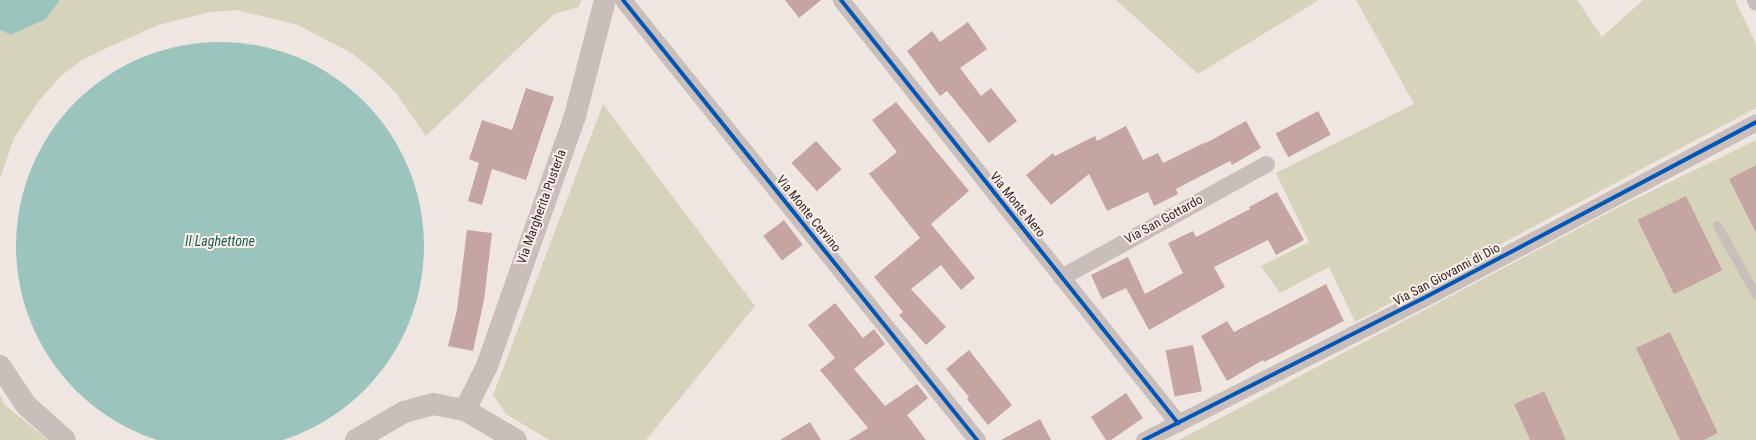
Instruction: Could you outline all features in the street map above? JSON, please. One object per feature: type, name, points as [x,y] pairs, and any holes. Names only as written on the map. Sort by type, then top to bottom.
[{"type":"street","name":"Via Margherita Pusterla","points":[[465,410],[487,366],[575,116],[605,0]]},
{"type":"street","name":"Via Monte Cervino","points":[[623,0],[977,440]]},
{"type":"street","name":"Via Monte Nero","points":[[841,0],[1178,423]]},
{"type":"street","name":"Via San Giovanni di Dio","points":[[1144,440],[1422,299],[1756,122]]},
{"type":"street","name":"Via San Gottardo","points":[[1061,277],[1266,164]]},
{"type":"street","points":[[0,366],[26,405],[65,440]]},
{"type":"street","points":[[356,440],[404,412],[433,404],[465,410],[516,440]]},
{"type":"lane","points":[[1717,225],[1756,295]]},
{"type":"green space","points":[[60,0],[581,0],[579,7],[554,14],[426,136],[396,93],[375,72],[353,54],[298,25],[236,10],[211,12],[158,25],[82,60],[60,77],[38,102],[14,138],[0,179],[0,30],[11,35],[46,19]]},
{"type":"green space","points":[[1116,0],[1319,0],[1198,74]]},
{"type":"green space","points":[[1356,0],[1577,0],[1602,37],[1643,0],[1735,0],[1756,44],[1756,108],[1355,322],[1329,267],[1280,293],[1261,266],[1309,242],[1276,173],[1414,104]]},
{"type":"green space","points":[[603,104],[755,306],[646,440],[549,440],[506,414],[493,395]]},
{"type":"green space","points":[[1756,140],[1756,165],[1729,179],[1756,233],[1756,440],[1704,440],[1718,433],[1670,332],[1637,348],[1680,440],[1566,440],[1543,391],[1514,404],[1530,440],[1179,440],[1619,207]],"holes":[[[1686,197],[1722,271],[1674,294],[1638,220]]]},
{"type":"green space","points":[[0,395],[5,405],[48,440],[0,440]]},
{"type":"water","points":[[0,0],[60,0],[46,19],[11,35],[0,30]]},
{"type":"water","name":"Il Laghettone","points":[[220,42],[260,46],[298,58],[333,76],[364,102],[390,133],[408,168],[420,206],[424,246],[420,286],[408,324],[390,359],[364,390],[333,416],[298,434],[260,446],[220,450],[180,446],[142,434],[107,416],[76,390],[50,359],[32,324],[20,286],[16,246],[20,206],[32,168],[50,133],[76,102],[107,76],[142,58],[180,46]]},
{"type":"building","points":[[785,0],[821,0],[799,18]]},
{"type":"building","points":[[968,22],[987,49],[960,68],[981,96],[991,88],[1017,121],[989,143],[947,91],[940,96],[907,51],[932,31],[940,42]]},
{"type":"building","points":[[526,88],[554,97],[526,180],[492,169],[482,205],[468,201],[479,163],[469,159],[482,120],[512,130]]},
{"type":"building","points":[[896,102],[969,191],[931,224],[975,278],[961,290],[941,265],[911,289],[946,327],[926,345],[899,315],[903,312],[874,277],[920,238],[869,174],[897,152],[872,120]]},
{"type":"building","points":[[1318,111],[1331,135],[1288,157],[1276,134]]},
{"type":"building","points":[[1246,121],[1261,148],[1232,165],[1230,161],[1176,189],[1178,194],[1154,206],[1148,192],[1107,211],[1089,174],[1051,205],[1026,175],[1053,153],[1055,156],[1095,136],[1097,141],[1126,126],[1143,160],[1158,153],[1163,163],[1206,143]]},
{"type":"building","points":[[816,141],[841,169],[817,191],[791,163]]},
{"type":"building","points":[[1756,165],[1756,233],[1729,179]]},
{"type":"building","points":[[1277,192],[1304,240],[1276,255],[1268,240],[1214,267],[1225,287],[1149,330],[1126,288],[1102,299],[1091,275],[1128,257],[1145,294],[1183,273],[1168,243],[1193,231],[1196,237],[1250,209],[1249,207]]},
{"type":"building","points":[[1686,196],[1722,271],[1674,294],[1637,220]]},
{"type":"building","points":[[784,220],[803,245],[782,260],[763,236]]},
{"type":"building","points":[[467,230],[492,233],[484,300],[473,351],[448,346],[457,310]]},
{"type":"building","points":[[1326,284],[1344,321],[1264,362],[1263,360],[1227,381],[1201,336],[1227,321],[1234,332]]},
{"type":"building","points":[[835,303],[863,338],[874,329],[885,344],[854,369],[885,406],[917,384],[928,398],[907,415],[926,440],[849,440],[868,428],[820,370],[835,358],[808,325]]},
{"type":"building","points":[[1670,332],[1718,433],[1704,440],[1680,440],[1636,348]]},
{"type":"building","points":[[1193,345],[1202,391],[1174,396],[1166,350]]},
{"type":"building","points":[[969,350],[1012,405],[988,425],[967,399],[969,397],[946,369]]},
{"type":"building","points":[[1544,391],[1566,440],[1530,440],[1514,404]]},
{"type":"building","points":[[1126,393],[1143,418],[1111,440],[1106,440],[1091,417]]},
{"type":"building","points":[[1040,419],[1051,440],[1001,440]]},
{"type":"building","points":[[810,422],[821,440],[780,440]]},
{"type":"cycle path","points":[[623,0],[977,440]]},
{"type":"cycle path","points":[[841,0],[1178,423]]},
{"type":"cycle path","points":[[1144,440],[1422,299],[1756,122]]}]
